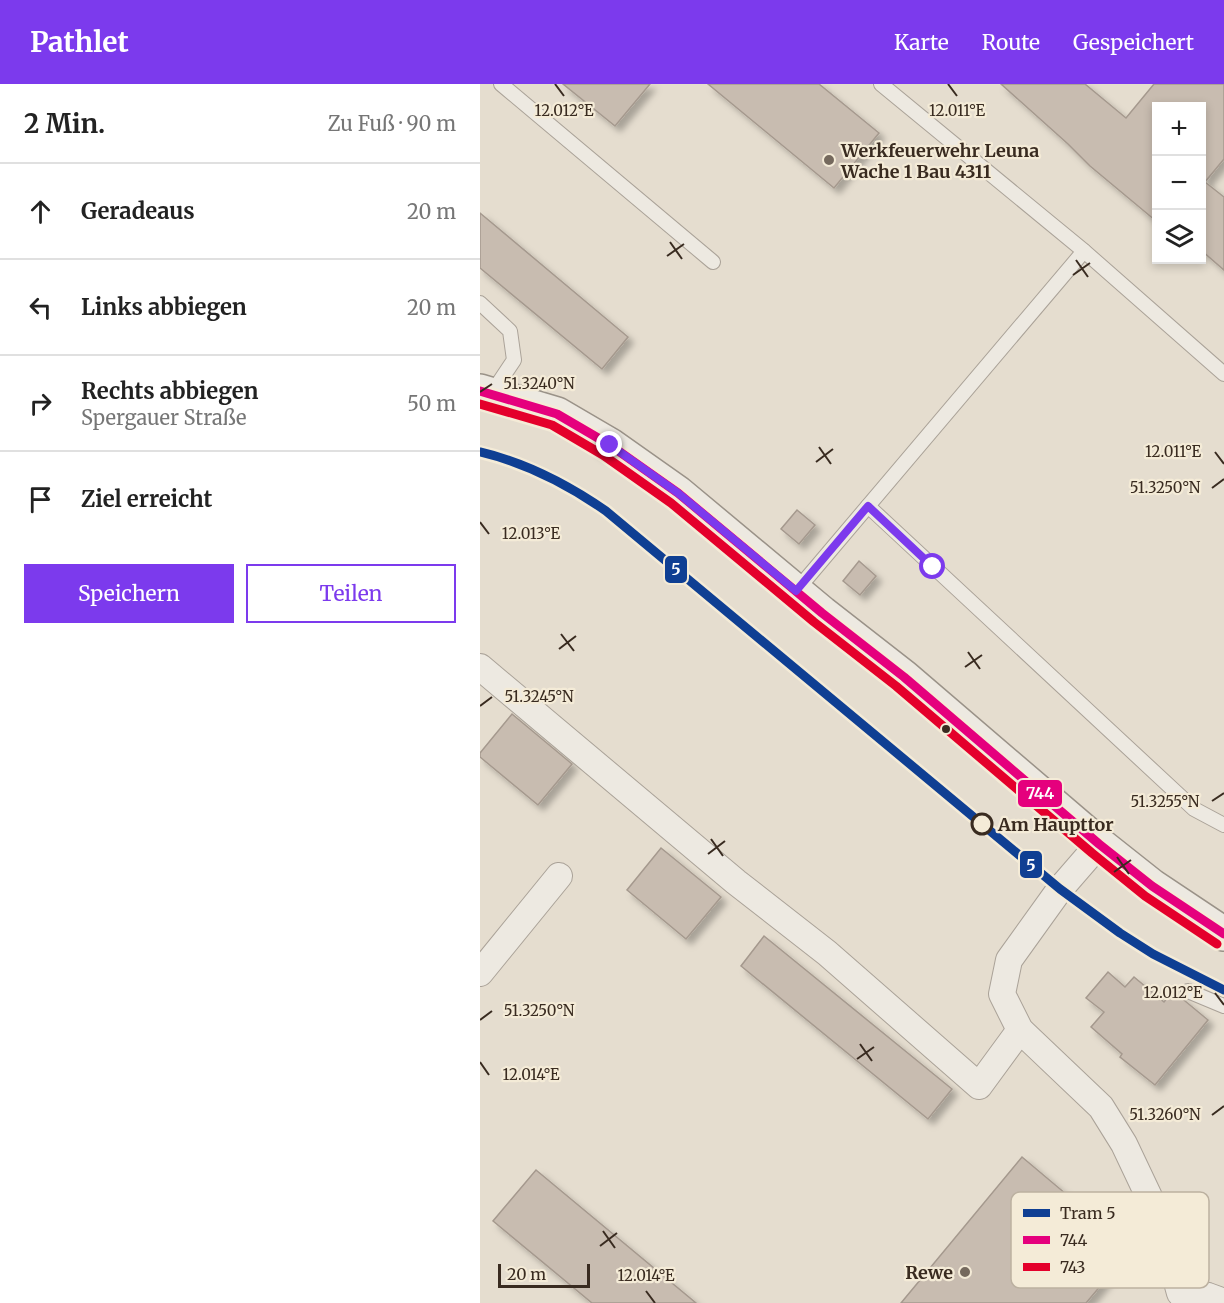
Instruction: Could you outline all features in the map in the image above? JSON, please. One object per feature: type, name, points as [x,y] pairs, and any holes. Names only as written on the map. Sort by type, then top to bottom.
[{"type":"main road","points":[[491,393],[556,414],[610,445],[678,493],[904,677],[1099,844],[1152,886],[1224,934]]},
{"type":"street","points":[[480,667],[736,882],[827,953],[979,1086],[1020,1030]]},
{"type":"street","points":[[1099,844],[1060,890],[1009,960],[1002,994],[1020,1030],[1101,1107],[1124,1144],[1147,1192]]},
{"type":"street","points":[[480,973],[559,876]]},
{"type":"street","points":[[1180,1298],[1208,1296],[1224,1302]]},
{"type":"lane","points":[[501,84],[713,262]]},
{"type":"lane","points":[[881,84],[1084,251],[1224,374]]},
{"type":"lane","points":[[796,591],[1084,251]]},
{"type":"lane","points":[[480,303],[510,331],[514,360],[491,393]]},
{"type":"lane","points":[[868,506],[1194,809],[1224,825]]},
{"type":"lane","points":[[1188,991],[1224,1006]]},
{"type":"building","points":[[563,84],[650,84],[615,126]]},
{"type":"building","name":"Werkfeuerwehr Leuna Wache 1 Bau 4311","points":[[708,84],[819,84],[879,133],[834,188]]},
{"type":"building","points":[[1001,84],[1085,84],[1126,118],[1154,84],[1224,84],[1224,159],[1206,181],[1206,102],[1152,102],[1152,218],[1090,166]]},
{"type":"building","points":[[1206,183],[1224,197],[1224,270],[1206,254]]},
{"type":"building","points":[[480,213],[628,337],[602,369],[480,268]]},
{"type":"building","points":[[797,510],[815,525],[799,544],[781,529]]},
{"type":"building","points":[[859,561],[876,576],[860,595],[843,581]]},
{"type":"building","points":[[512,714],[572,764],[538,805],[480,757],[480,753]]},
{"type":"building","points":[[661,848],[721,897],[686,939],[627,890]]},
{"type":"building","points":[[764,936],[952,1089],[928,1119],[741,966]]},
{"type":"building","points":[[1108,972],[1125,987],[1134,977],[1164,1002],[1173,991],[1208,1020],[1155,1085],[1120,1057],[1122,1054],[1091,1027],[1104,1012],[1086,998]]},
{"type":"building","points":[[1022,1157],[1064,1192],[1011,1192],[1011,1288],[1099,1288],[1086,1303],[901,1303]]},
{"type":"building","points":[[536,1170],[696,1303],[592,1303],[493,1221]]},
{"type":"tram line","name":"5","points":[[480,452],[530,468],[606,511],[1060,889],[1153,954],[1224,990]]},
{"type":"transit line","name":"744","points":[[480,391],[557,414],[610,445],[678,493],[822,613],[904,677],[1099,844],[1152,886],[1224,934]]},
{"type":"transit line","name":"743","points":[[480,404],[552,425],[603,455],[671,503],[814,622],[896,686],[1145,896],[1217,944]]},
{"type":"place","name":"Werkfeuerwehr Leuna Wache 1 Bau 4311","points":[[829,160]]},
{"type":"place","name":"Am Haupttor","points":[[982,824]]},
{"type":"place","name":"Rewe","points":[[965,1272]]},
{"type":"route","points":[[610,445],[678,493],[796,591],[868,506],[933,567]]}]
